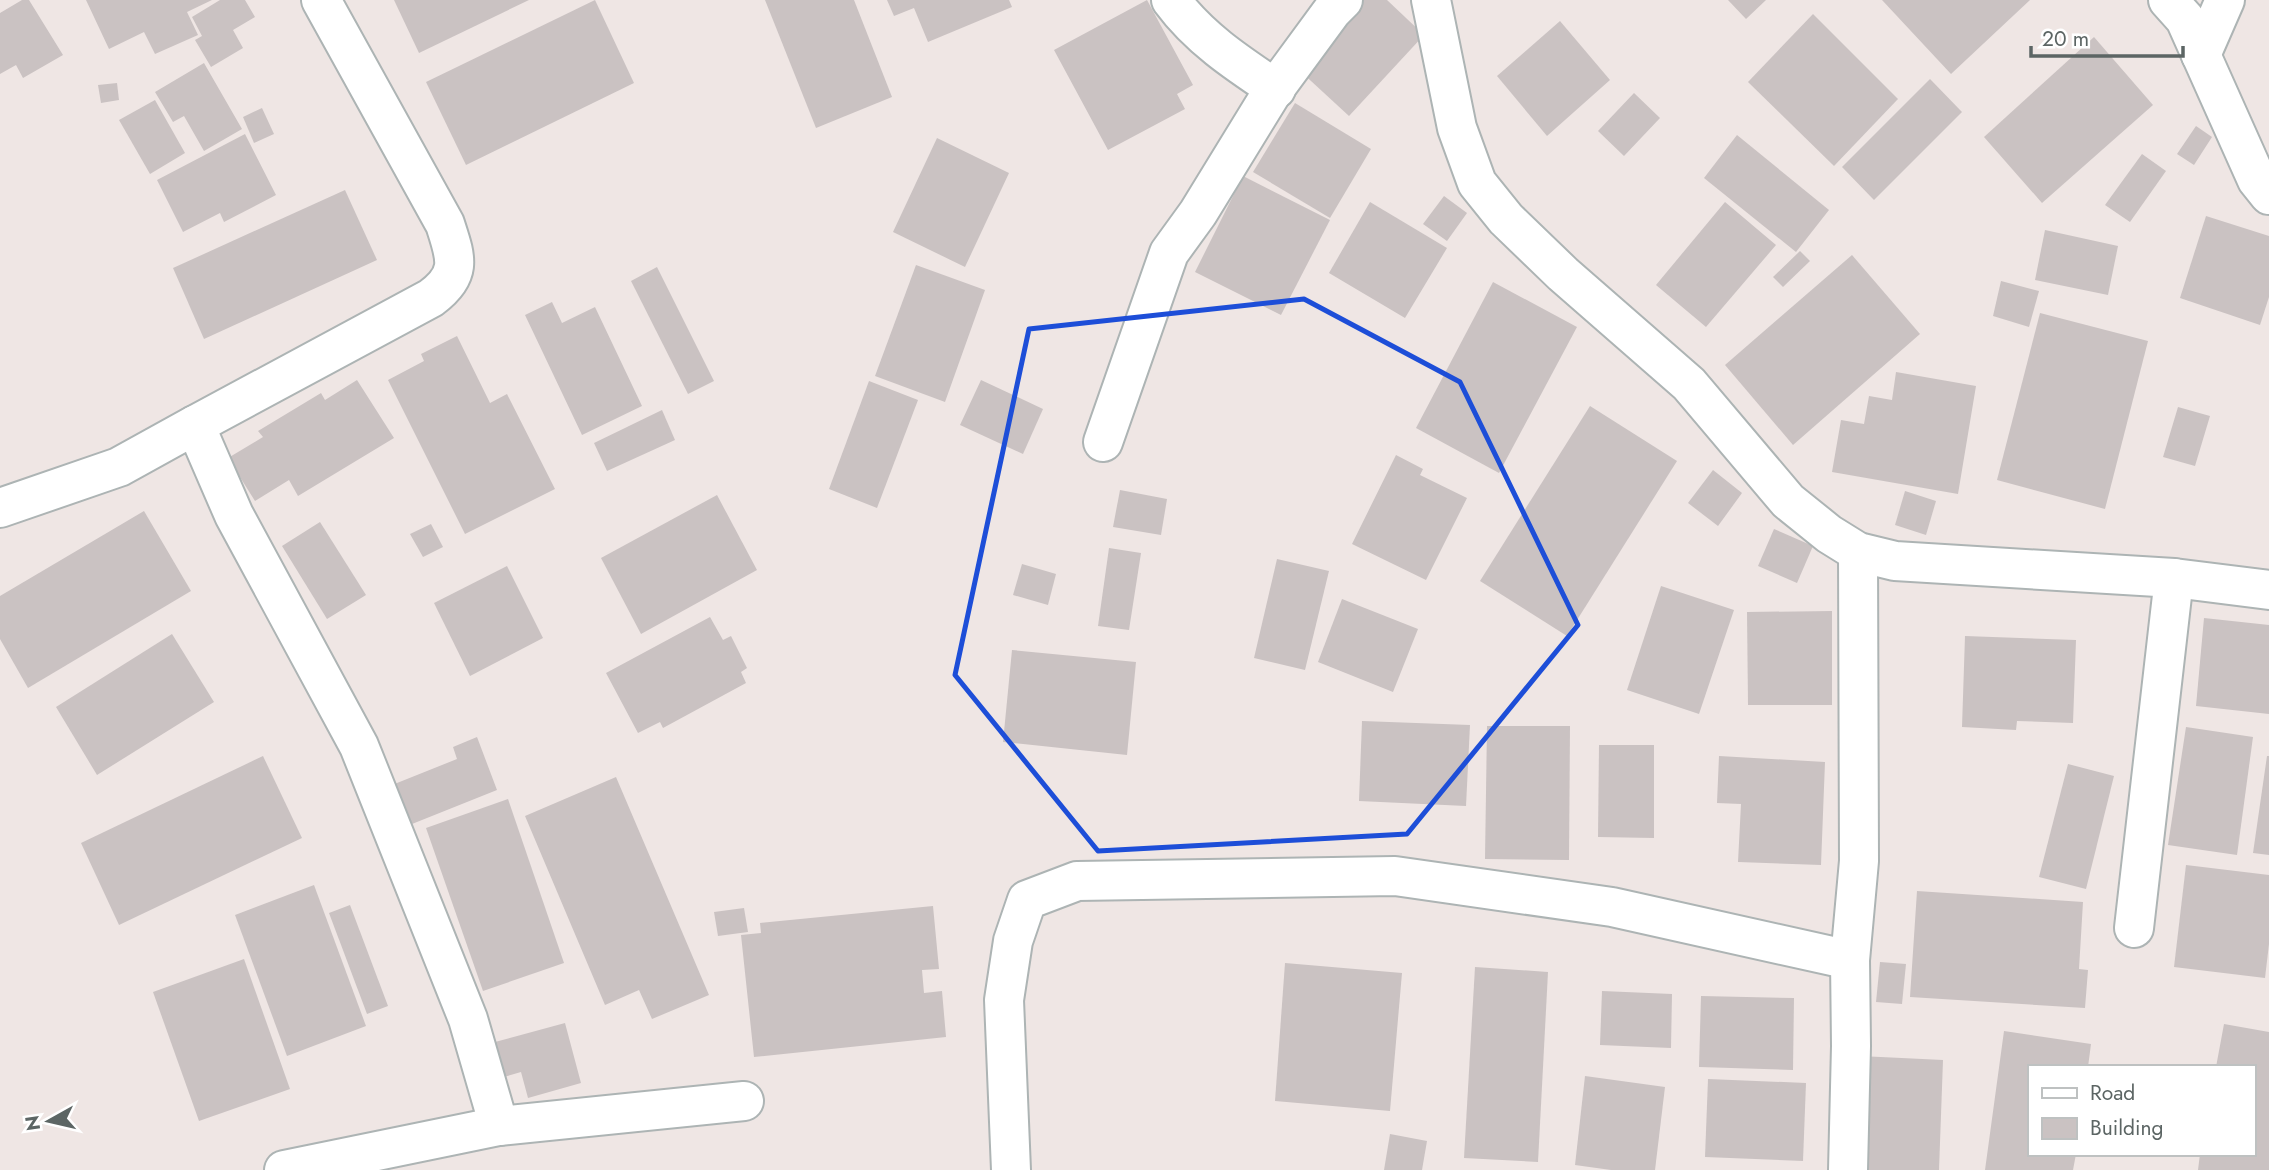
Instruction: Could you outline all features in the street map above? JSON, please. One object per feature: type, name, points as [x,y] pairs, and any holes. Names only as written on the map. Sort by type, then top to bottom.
[{"type":"street","points":[[0,508],[119,467],[445,288],[453,274],[454,254],[445,224],[321,0]]},
{"type":"street","points":[[1171,0],[1208,41],[1276,89]]},
{"type":"street","points":[[1103,442],[1168,253],[1198,213],[1276,89],[1332,11],[1343,0]]},
{"type":"street","points":[[1431,0],[1457,128],[1478,183],[1506,219],[1563,274],[1689,384],[1788,501],[1829,534],[1858,552],[1895,561],[2174,578],[2269,590]]},
{"type":"street","points":[[2168,0],[2185,19],[2257,180],[2269,195]]},
{"type":"street","points":[[2201,55],[2225,0]]},
{"type":"street","points":[[195,425],[234,515],[359,746],[468,1019],[499,1126]]},
{"type":"street","points":[[1848,1170],[1850,960],[1859,861],[1858,552]]},
{"type":"street","points":[[2134,928],[2174,578]]},
{"type":"street","points":[[1011,1170],[1004,1000],[1013,941],[1027,900],[1077,881],[1395,876],[1612,907],[1850,960]]},
{"type":"street","points":[[484,1067],[540,1122]]},
{"type":"street","points":[[284,1170],[499,1126],[744,1101]]},
{"type":"highlighted area","points":[[1304,299],[1460,382],[1578,625],[1407,834],[1098,851],[955,675],[1029,329]]},
{"type":"building","points":[[22,0],[29,0],[63,55],[23,78],[16,65],[0,74],[0,13]]},
{"type":"building","points":[[86,0],[212,0],[187,12],[198,35],[155,54],[144,32],[109,49]]},
{"type":"building","points":[[220,0],[245,0],[255,17],[233,30],[243,48],[211,67],[195,40],[202,36],[192,17]]},
{"type":"building","points":[[394,0],[529,0],[419,53]]},
{"type":"building","points":[[595,0],[634,83],[466,165],[426,82]]},
{"type":"building","points":[[765,0],[854,0],[892,97],[816,128]]},
{"type":"building","points":[[887,0],[1009,0],[1012,7],[928,42],[914,8],[894,16]]},
{"type":"building","points":[[1147,0],[1193,85],[1177,94],[1185,109],[1108,150],[1054,50]]},
{"type":"building","points":[[1362,0],[1387,0],[1424,35],[1349,116],[1298,69]]},
{"type":"building","points":[[1728,0],[1766,0],[1746,19]]},
{"type":"building","points":[[1882,0],[2030,0],[1951,74]]},
{"type":"building","points":[[1813,14],[1898,99],[1834,166],[1748,82]]},
{"type":"building","points":[[1560,21],[1610,80],[1547,136],[1497,76]]},
{"type":"building","points":[[2094,37],[2153,105],[2042,203],[1984,137]]},
{"type":"building","points":[[204,63],[242,129],[204,151],[184,116],[173,122],[155,92]]},
{"type":"building","points":[[1930,79],[1962,112],[1874,200],[1842,167]]},
{"type":"building","points":[[117,83],[119,100],[101,103],[98,85]]},
{"type":"building","points":[[1634,93],[1660,118],[1624,156],[1598,131]]},
{"type":"building","points":[[155,100],[185,153],[150,174],[119,120]]},
{"type":"building","points":[[1295,103],[1371,149],[1330,218],[1253,172]]},
{"type":"building","points":[[262,108],[274,134],[254,143],[243,117]]},
{"type":"building","points":[[2196,126],[2212,137],[2194,165],[2177,154]]},
{"type":"building","points":[[245,134],[276,195],[224,222],[220,213],[183,232],[157,180]]},
{"type":"building","points":[[1737,135],[1829,210],[1796,252],[1704,178]]},
{"type":"building","points":[[937,138],[1009,173],[965,267],[893,232]]},
{"type":"building","points":[[2142,154],[2166,171],[2130,222],[2105,205]]},
{"type":"building","points":[[1243,176],[1330,220],[1281,315],[1195,272]]},
{"type":"building","points":[[345,190],[377,260],[204,339],[173,268]]},
{"type":"building","points":[[1444,196],[1467,213],[1447,241],[1423,224]]},
{"type":"building","points":[[1370,202],[1447,248],[1405,318],[1329,273]]},
{"type":"building","points":[[1725,202],[1776,245],[1706,327],[1656,285]]},
{"type":"building","points":[[2206,216],[2269,236],[2269,297],[2260,325],[2180,298]]},
{"type":"building","points":[[2045,230],[2118,246],[2108,295],[2035,280]]},
{"type":"building","points":[[1800,251],[1810,261],[1783,287],[1773,277]]},
{"type":"building","points":[[1852,255],[1920,334],[1793,445],[1725,365]]},
{"type":"building","points":[[916,265],[985,290],[945,402],[875,376]]},
{"type":"building","points":[[657,267],[714,381],[688,394],[631,281]]},
{"type":"building","points":[[2001,281],[2039,291],[2029,327],[1993,316]]},
{"type":"building","points":[[1493,282],[1577,327],[1499,473],[1416,428]]},
{"type":"building","points":[[552,302],[562,323],[595,307],[642,406],[582,435],[525,315]]},
{"type":"building","points":[[2040,313],[2148,341],[2105,509],[1997,480]]},
{"type":"building","points":[[457,336],[490,403],[507,394],[555,489],[465,534],[388,380],[424,361],[421,354]]},
{"type":"building","points":[[1896,372],[1976,386],[1958,494],[1832,472],[1841,420],[1864,424],[1869,396],[1892,400]]},
{"type":"building","points":[[357,380],[394,438],[298,496],[289,480],[255,501],[228,458],[263,437],[258,431],[321,393],[325,400]]},
{"type":"building","points":[[981,380],[1043,409],[1023,454],[960,425]]},
{"type":"building","points":[[869,381],[918,400],[877,508],[829,489]]},
{"type":"building","points":[[1590,406],[1677,461],[1567,636],[1480,581]]},
{"type":"building","points":[[2178,407],[2210,416],[2195,466],[2163,457]]},
{"type":"building","points":[[662,410],[675,440],[607,471],[594,443]]},
{"type":"building","points":[[1396,455],[1423,469],[1420,475],[1467,498],[1426,580],[1352,544]]},
{"type":"building","points":[[1713,470],[1742,493],[1718,526],[1688,503]]},
{"type":"building","points":[[1120,490],[1167,499],[1161,535],[1113,527]]},
{"type":"building","points":[[1905,491],[1936,501],[1926,535],[1895,525]]},
{"type":"building","points":[[717,495],[757,570],[641,634],[601,558]]},
{"type":"building","points":[[144,511],[191,591],[28,688],[0,639],[0,596]]},
{"type":"building","points":[[320,522],[366,595],[327,619],[282,546]]},
{"type":"building","points":[[431,524],[443,547],[423,557],[410,534]]},
{"type":"building","points":[[1774,529],[1813,546],[1797,583],[1758,566]]},
{"type":"building","points":[[1109,548],[1141,553],[1129,630],[1098,626]]},
{"type":"building","points":[[1277,559],[1329,571],[1305,670],[1254,658]]},
{"type":"building","points":[[1022,564],[1056,574],[1048,605],[1013,595]]},
{"type":"building","points":[[507,566],[543,638],[470,676],[434,603]]},
{"type":"building","points":[[1661,586],[1734,610],[1699,714],[1627,690]]},
{"type":"building","points":[[1342,599],[1418,629],[1393,692],[1318,662]]},
{"type":"building","points":[[1832,611],[1832,705],[1748,705],[1747,612]]},
{"type":"building","points":[[710,617],[723,640],[731,636],[747,668],[741,672],[746,683],[663,728],[660,722],[638,733],[606,673]]},
{"type":"building","points":[[2204,618],[2269,625],[2269,714],[2196,706]]},
{"type":"building","points":[[172,634],[214,702],[97,775],[56,707]]},
{"type":"building","points":[[1965,636],[2076,640],[2073,723],[2017,721],[2016,730],[1962,727]]},
{"type":"building","points":[[1012,650],[1136,662],[1127,755],[1003,742]]},
{"type":"building","points":[[1362,721],[1470,725],[1466,806],[1359,801]]},
{"type":"building","points":[[1487,726],[1570,726],[1569,860],[1485,859]]},
{"type":"building","points":[[2186,727],[2253,737],[2237,855],[2168,845]]},
{"type":"building","points":[[477,737],[497,790],[402,828],[387,787],[457,759],[453,747]]},
{"type":"building","points":[[1599,745],[1654,745],[1654,838],[1598,837]]},
{"type":"building","points":[[263,756],[302,838],[119,925],[81,843]]},
{"type":"building","points":[[1719,756],[1825,762],[1821,865],[1738,862],[1741,804],[1717,803]]},
{"type":"building","points":[[2269,756],[2269,855],[2253,853]]},
{"type":"building","points":[[2068,764],[2114,776],[2086,889],[2039,877]]},
{"type":"building","points":[[616,777],[709,995],[652,1019],[639,990],[605,1005],[525,816]]},
{"type":"building","points":[[508,799],[564,963],[483,991],[426,828]]},
{"type":"building","points":[[2186,865],[2269,875],[2269,944],[2265,978],[2174,967]]},
{"type":"building","points":[[314,885],[366,1026],[287,1056],[235,915]]},
{"type":"building","points":[[1917,891],[2083,902],[2079,969],[2088,970],[2085,1008],[1910,997]]},
{"type":"building","points":[[350,905],[388,1006],[367,1014],[329,913]]},
{"type":"building","points":[[933,906],[939,969],[922,970],[924,993],[942,991],[946,1037],[754,1057],[741,935],[761,933],[760,923]]},
{"type":"building","points":[[744,908],[748,932],[718,936],[714,912]]},
{"type":"building","points":[[244,959],[290,1089],[199,1121],[153,992]]},
{"type":"building","points":[[1880,962],[1906,964],[1902,1004],[1876,1002]]},
{"type":"building","points":[[1285,963],[1402,973],[1390,1111],[1275,1101]]},
{"type":"building","points":[[1475,967],[1548,972],[1538,1162],[1464,1158]]},
{"type":"building","points":[[1602,991],[1672,994],[1671,1048],[1600,1045]]},
{"type":"building","points":[[1701,996],[1794,998],[1793,1070],[1699,1067]]},
{"type":"building","points":[[565,1023],[581,1083],[528,1098],[521,1072],[504,1077],[495,1042]]},
{"type":"building","points":[[2224,1024],[2269,1032],[2269,1170],[2198,1170],[2200,1156],[2255,1156],[2255,1065],[2216,1065]]},
{"type":"building","points":[[2004,1031],[2091,1044],[2088,1065],[2028,1065],[2028,1156],[2076,1156],[2073,1170],[1985,1170]]},
{"type":"building","points":[[1860,1056],[1943,1060],[1939,1170],[1856,1170]]},
{"type":"building","points":[[1585,1076],[1665,1087],[1655,1170],[1611,1170],[1575,1165]]},
{"type":"building","points":[[1708,1079],[1806,1083],[1803,1161],[1705,1157]]},
{"type":"building","points":[[1390,1134],[1427,1141],[1422,1170],[1384,1170]]}]
